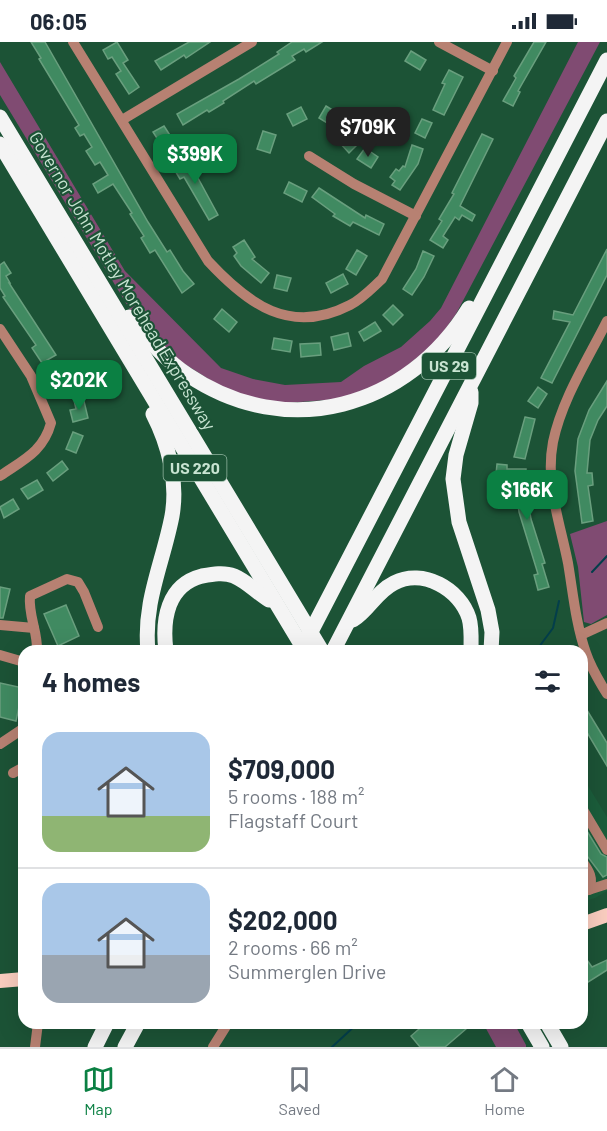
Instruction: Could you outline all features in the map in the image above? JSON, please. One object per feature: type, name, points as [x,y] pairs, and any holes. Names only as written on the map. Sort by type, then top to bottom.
[{"type":"highway","name":"US 29","points":[[306,645],[607,60]]},
{"type":"highway","name":"Governor John Motley Morehead Expressway","points":[[0,117],[113,304],[295,621],[301,645]]},
{"type":"highway","name":"US 29","points":[[336,645],[607,121]]},
{"type":"highway","name":"Governor John Motley Morehead Expressway","points":[[0,144],[277,605],[317,645]]},
{"type":"highway","points":[[113,304],[129,316],[161,353],[175,365],[219,392],[246,402],[280,408],[308,409],[343,405],[392,386],[434,354],[459,325],[497,256],[524,223]]},
{"type":"highway","points":[[112,331],[132,375],[159,424],[171,466],[173,483],[172,515],[149,602],[148,645]]},
{"type":"highway","points":[[471,384],[471,403],[456,455],[453,479],[459,522],[488,610],[492,632],[491,645]]},
{"type":"highway","points":[[165,645],[163,629],[165,612],[170,600],[179,589],[196,578],[214,574],[233,576],[252,586],[277,605]]},
{"type":"highway","points":[[346,626],[362,615],[380,592],[396,582],[413,578],[429,580],[443,586],[460,601],[469,619],[471,645]]},
{"type":"highway","points":[[95,1047],[104,1029]]},
{"type":"highway","points":[[125,1047],[135,1029]]},
{"type":"highway","points":[[532,1029],[542,1047]]},
{"type":"highway","points":[[550,1029],[561,1047]]},
{"type":"main road","points":[[588,922],[607,915]]},
{"type":"main road","points":[[0,981],[18,980]]},
{"type":"street","points":[[73,42],[208,261],[231,286],[266,309],[287,316],[310,317],[331,313],[352,305],[382,279],[507,42]]},
{"type":"street","points":[[122,120],[252,42]]},
{"type":"street","points":[[439,42],[493,71]]},
{"type":"street","points":[[309,156],[354,184],[416,216]]},
{"type":"street","points":[[585,645],[551,491],[549,468],[559,419],[607,321]]},
{"type":"street","points":[[0,329],[31,376],[51,423],[47,437],[36,452],[0,476]]},
{"type":"street","points":[[38,645],[38,639],[28,608],[30,596],[67,579],[78,582],[98,627]]},
{"type":"street","points":[[581,635],[607,623]]},
{"type":"street","points":[[0,625],[34,628]]},
{"type":"street","points":[[0,655],[18,660]]},
{"type":"street","points":[[588,655],[594,672],[607,694]]},
{"type":"street","points":[[0,744],[18,732]]},
{"type":"street","points":[[13,773],[18,770]]},
{"type":"street","points":[[588,818],[607,850]]},
{"type":"street","points":[[588,871],[592,883],[588,888]]},
{"type":"street","points":[[588,890],[607,884]]},
{"type":"street","points":[[35,1047],[37,1029]]},
{"type":"street","points":[[213,1047],[224,1029]]},
{"type":"shaded area","points":[[578,42],[600,42],[456,314],[436,342],[390,380],[340,399],[286,403],[253,398],[221,387],[169,354],[132,313],[0,95],[0,62],[125,271],[221,368],[253,379],[285,385],[341,382],[364,366],[401,347],[441,308]]},
{"type":"shaded area","points":[[607,521],[607,615],[591,624],[584,622],[578,567],[570,534]]},
{"type":"shaded area","points":[[588,786],[607,817],[607,891],[588,900]]},
{"type":"shaded area","points":[[486,1029],[517,1029],[526,1045],[526,1047],[496,1047]]},
{"type":"building","points":[[31,42],[45,42],[148,222],[167,252],[170,250],[194,284],[182,293],[155,250],[150,253],[141,238],[144,236],[130,214],[132,213],[113,184],[98,193],[93,184],[108,175],[100,162],[95,165],[86,151],[92,147],[84,134],[80,136],[75,128],[79,125]]},
{"type":"building","points":[[117,42],[128,60],[123,63],[139,87],[129,94],[116,74],[121,71],[112,57],[108,59],[103,50]]},
{"type":"building","points":[[189,42],[210,42],[186,58],[184,55],[161,70],[155,61]]},
{"type":"building","points":[[292,42],[322,42],[306,52],[304,49],[292,56],[295,60],[256,84],[254,81],[223,101],[224,103],[209,112],[207,110],[183,125],[177,114],[279,54],[277,52]]},
{"type":"building","points":[[534,42],[546,42],[518,91],[520,92],[513,106],[503,101],[516,78],[514,76]]},
{"type":"building","points":[[411,51],[426,60],[420,70],[405,61]]},
{"type":"building","points":[[449,70],[463,77],[444,115],[433,110]]},
{"type":"building","points":[[326,106],[339,114],[332,126],[319,118]]},
{"type":"building","points":[[301,107],[307,119],[293,126],[287,114]]},
{"type":"building","points":[[422,119],[432,123],[425,138],[415,133]]},
{"type":"building","points":[[164,126],[175,143],[164,149],[153,132]]},
{"type":"building","points":[[347,128],[360,142],[349,153],[340,143],[344,140],[339,135]]},
{"type":"building","points":[[263,131],[276,135],[270,153],[257,149]]},
{"type":"building","points":[[482,134],[493,139],[460,206],[475,215],[472,221],[462,215],[459,220],[455,217],[443,236],[448,240],[443,248],[430,240],[442,221],[439,219],[454,194],[452,193]]},
{"type":"building","points":[[412,145],[423,149],[418,164],[400,190],[392,185],[395,181],[390,177],[396,169],[399,171],[403,166],[405,167]]},
{"type":"building","points":[[365,148],[378,157],[371,168],[357,159]]},
{"type":"building","points":[[185,154],[218,215],[209,220],[184,177],[180,179],[174,169],[177,166],[174,161]]},
{"type":"building","points":[[289,182],[307,191],[302,202],[284,193]]},
{"type":"building","points":[[319,188],[365,218],[366,215],[384,224],[379,235],[353,222],[350,226],[333,216],[335,214],[312,197]]},
{"type":"building","points":[[244,240],[255,257],[252,259],[269,273],[261,283],[241,266],[234,256],[237,253],[233,247]]},
{"type":"building","points":[[607,249],[607,275],[552,383],[541,378],[570,322],[553,319],[554,311],[573,315]]},
{"type":"building","points":[[357,250],[367,256],[356,275],[346,269]]},
{"type":"building","points":[[423,251],[434,256],[412,295],[403,289],[416,269]]},
{"type":"building","points":[[4,262],[11,273],[6,276],[9,283],[56,355],[42,363],[32,348],[36,345],[3,297],[5,296],[0,288],[0,265]]},
{"type":"building","points":[[343,274],[348,284],[331,293],[326,283]]},
{"type":"building","points":[[277,275],[291,278],[287,291],[274,288]]},
{"type":"building","points":[[393,305],[403,315],[393,325],[383,315]]},
{"type":"building","points":[[222,309],[237,322],[229,332],[214,319]]},
{"type":"building","points":[[375,322],[381,331],[364,341],[359,332]]},
{"type":"building","points":[[348,333],[351,346],[334,350],[331,337]]},
{"type":"building","points":[[274,338],[292,341],[290,352],[272,349]]},
{"type":"building","points":[[320,343],[321,355],[301,357],[300,344]]},
{"type":"building","points":[[64,366],[74,382],[63,389],[53,373]]},
{"type":"building","points":[[607,381],[607,406],[590,440],[587,473],[592,473],[593,485],[588,486],[593,521],[582,523],[575,471],[578,439],[589,410]]},
{"type":"building","points":[[538,387],[547,394],[538,408],[528,401]]},
{"type":"building","points":[[83,397],[88,418],[73,422],[70,410],[76,409],[74,400]]},
{"type":"building","points":[[525,417],[535,419],[525,459],[514,457]]},
{"type":"building","points":[[73,432],[83,436],[76,453],[66,449]]},
{"type":"building","points":[[62,461],[68,469],[53,481],[47,473]]},
{"type":"building","points":[[497,464],[507,465],[507,469],[526,469],[526,489],[531,519],[545,563],[542,564],[549,587],[538,590],[534,575],[538,574],[519,512],[514,475],[496,474]]},
{"type":"building","points":[[37,480],[43,490],[28,499],[21,489]]},
{"type":"building","points":[[13,499],[19,509],[4,518],[0,507]]},
{"type":"building","points":[[0,587],[10,589],[3,618],[0,618]]},
{"type":"building","points":[[66,605],[79,636],[58,645],[44,614]]},
{"type":"building","points":[[0,683],[18,687],[16,721],[0,717]]},
{"type":"building","points":[[588,712],[607,743],[607,766],[588,734]]},
{"type":"building","points":[[588,833],[601,854],[607,857],[607,875],[603,877],[588,857]]},
{"type":"building","points":[[607,960],[607,970],[588,982],[588,961],[592,967]]},
{"type":"building","points":[[419,1029],[466,1029],[445,1047],[420,1047],[411,1036]]},
{"type":"waterway","points":[[592,572],[607,556]]},
{"type":"waterway","points":[[540,645],[553,628],[559,601]]},
{"type":"waterway","points":[[332,1047],[352,1029]]}]
